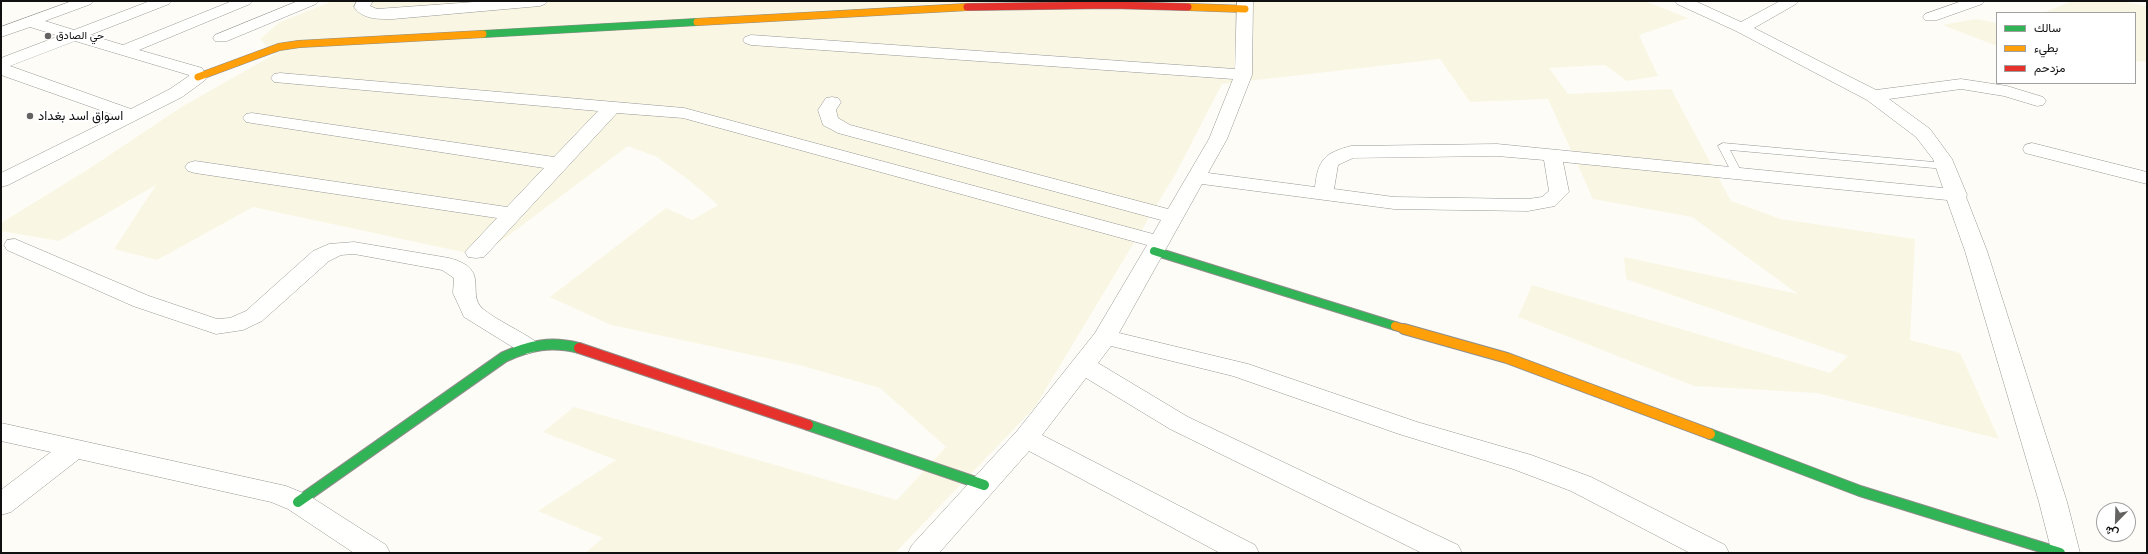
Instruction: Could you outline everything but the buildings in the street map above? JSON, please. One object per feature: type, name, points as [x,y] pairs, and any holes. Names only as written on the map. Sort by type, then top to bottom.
[{"type":"street","points":[[1,32],[86,1]]},
{"type":"street","points":[[1,64],[164,1]]},
{"type":"street","points":[[124,50],[245,1]]},
{"type":"street","points":[[221,38],[312,1]]},
{"type":"street","points":[[365,1],[362,7],[367,12],[393,14],[540,1]]},
{"type":"street","points":[[1682,1],[1742,28],[1873,96],[1923,133],[1942,158],[1957,195],[2048,487],[2066,553]]},
{"type":"street","points":[[1742,28],[1791,1]]},
{"type":"street","points":[[1931,17],[1976,1]]},
{"type":"street","points":[[1,181],[176,93],[198,77],[279,47],[299,44],[988,6],[1245,5],[1243,75],[1218,139],[1105,337],[1026,438],[922,553]]},
{"type":"street","points":[[30,22],[196,72],[198,77]]},
{"type":"street","points":[[751,40],[901,49],[1027,60],[1243,75]]},
{"type":"street","points":[[1,69],[132,115]]},
{"type":"street","points":[[280,78],[684,113],[1157,246],[1378,321],[1507,358],[1860,491],[2060,553]]},
{"type":"street","points":[[1873,96],[1961,84],[2007,91],[2037,101]]},
{"type":"street","points":[[832,102],[827,110],[829,121],[844,129],[1174,217]]},
{"type":"street","points":[[476,252],[613,106]]},
{"type":"street","points":[[252,118],[559,164]]},
{"type":"street","points":[[2032,149],[2147,178]]},
{"type":"street","points":[[1324,193],[1327,164],[1335,157],[1351,152],[1498,150],[1552,154],[1957,195]]},
{"type":"street","points":[[1196,177],[1394,203],[1528,206],[1548,202],[1559,192],[1552,154]]},
{"type":"street","points":[[195,167],[512,214]]},
{"type":"street","points":[[15,245],[141,301],[216,327],[235,325],[254,316],[321,256],[337,249],[354,248],[449,265],[465,276],[464,293],[472,312],[527,346]]},
{"type":"street","points":[[1105,337],[1239,370],[1408,428],[1522,462],[1581,484],[1715,553]]},
{"type":"street","points":[[298,502],[504,357],[527,346],[558,342],[589,351],[984,485]]},
{"type":"street","points":[[1083,365],[1179,423],[1448,553]]},
{"type":"street","points":[[2,433],[276,493],[298,502],[376,553]]},
{"type":"street","points":[[1026,438],[1245,553]]},
{"type":"street","points":[[1,505],[74,449]]},
{"type":"lane","points":[[1737,173],[1723,146],[1945,166]]},
{"type":"shaded area","points":[[333,1],[1645,1],[1688,18],[1639,35],[1658,76],[1627,81],[1605,65],[1549,68],[1568,94],[1671,89],[1731,201],[1781,219],[1915,239],[1910,340],[1960,353],[1999,439],[1817,393],[1694,386],[1518,317],[1532,285],[1830,373],[1848,356],[1626,279],[1624,257],[1798,294],[1692,217],[1593,199],[1548,99],[1470,102],[1440,59],[1222,84],[1176,173],[1035,407],[895,553],[585,553],[603,538],[538,511],[616,460],[543,432],[574,407],[897,500],[946,447],[880,388],[799,365],[611,325],[550,297],[666,208],[692,220],[718,205],[690,181],[657,157],[628,146],[481,256],[253,207],[157,260],[114,249],[156,185],[59,241],[1,231],[1,223],[87,170],[183,106],[275,54],[260,39],[280,22]]},
{"type":"shaded area","points":[[2072,1],[2121,1],[2147,6],[2147,62],[2136,61],[2136,12],[2045,12]]},
{"type":"shaded area","points":[[1976,19],[1996,23],[1996,46],[1942,25]]},
{"type":"traffic: fast","points":[[483,34],[697,22]]},
{"type":"traffic: fast","points":[[1154,251],[1395,326]]},
{"type":"traffic: fast","points":[[298,502],[504,357],[540,344],[549,343],[579,348]]},
{"type":"traffic: fast","points":[[808,425],[984,485]]},
{"type":"traffic: fast","points":[[1710,434],[1860,491],[2060,553]]},
{"type":"traffic: slow","points":[[697,22],[967,7]]},
{"type":"traffic: slow","points":[[1188,7],[1245,9]]},
{"type":"traffic: slow","points":[[198,77],[279,47],[299,44],[483,34]]},
{"type":"traffic: slow","points":[[1395,326],[1507,358],[1710,434]]},
{"type":"traffic: jam","points":[[967,7],[1111,5],[1188,7]]},
{"type":"traffic: jam","points":[[579,348],[808,425]]},
{"type":"place","name":"حي الصادق","points":[[48,36]]},
{"type":"place","name":"اسواق اسد بغداد","points":[[30,116]]}]
